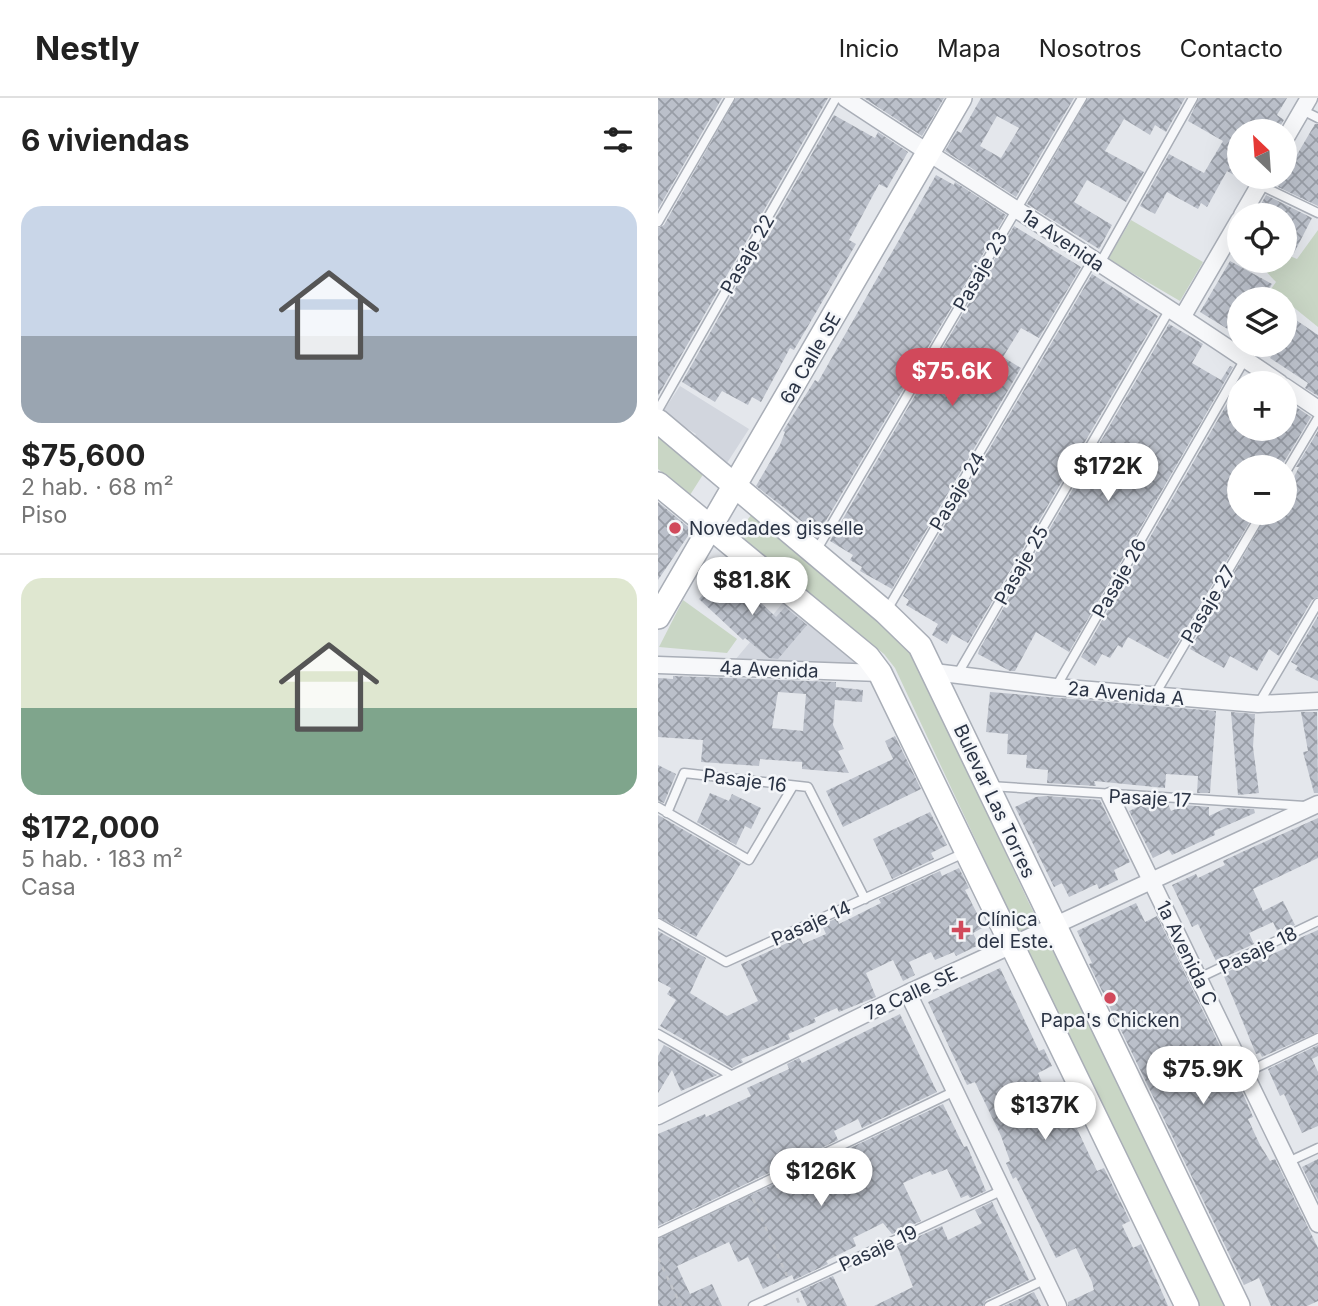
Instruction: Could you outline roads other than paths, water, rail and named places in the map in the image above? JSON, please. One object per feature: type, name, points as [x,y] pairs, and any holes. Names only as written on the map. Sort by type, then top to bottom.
[{"type":"street","name":"1a Avenida","points":[[845,98],[1017,208],[1095,263],[1262,371]]},
{"type":"street","name":"6a Calle SE","points":[[658,617],[960,98]]},
{"type":"street","points":[[1297,119],[1306,104]]},
{"type":"street","points":[[1176,313],[1227,238]]},
{"type":"street","name":"1a Avenida","points":[[1297,395],[1318,409]]},
{"type":"street","name":"Bulevar Las Torres","points":[[658,421],[885,612],[945,674],[987,786],[1238,1306]]},
{"type":"street","points":[[658,484],[868,657],[880,673],[1187,1306]]},
{"type":"street","name":"4a Avenida","points":[[658,665],[880,673]]},
{"type":"street","name":"2a Avenida A","points":[[945,674],[1055,687],[1258,704],[1318,701]]},
{"type":"street","name":"1a Avenida C","points":[[1110,796],[1318,1224]]},
{"type":"street","name":"7a Calle SE","points":[[658,1116],[908,993],[1316,805]]},
{"type":"street","points":[[908,993],[1058,1306]]},
{"type":"lane","points":[[658,222],[730,98]]},
{"type":"lane","name":"Pasaje 22","points":[[658,410],[836,98]]},
{"type":"lane","name":"Pasaje 23","points":[[815,553],[1082,98]]},
{"type":"lane","name":"Pasaje 24","points":[[885,612],[1193,98]]},
{"type":"lane","points":[[1306,104],[1318,118]]},
{"type":"lane","points":[[1276,189],[1318,213]]},
{"type":"lane","name":"Pasaje 25","points":[[945,674],[1176,313]]},
{"type":"lane","name":"Pasaje 26","points":[[1055,687],[1245,359]]},
{"type":"lane","points":[[1296,455],[1318,418]]},
{"type":"lane","name":"Pasaje 27","points":[[1154,696],[1255,525]]},
{"type":"lane","points":[[1258,704],[1318,603]]},
{"type":"lane","name":"Pasaje 16","points":[[667,813],[684,773],[808,787],[865,899]]},
{"type":"lane","points":[[658,807],[749,860],[793,786]]},
{"type":"lane","name":"Pasaje 17","points":[[987,786],[1110,796],[1316,805]]},
{"type":"lane","name":"Pasaje 14","points":[[658,923],[726,962],[968,851]]},
{"type":"lane","name":"Pasaje 18","points":[[1199,978],[1318,921]]},
{"type":"lane","points":[[658,1034],[736,1078]]},
{"type":"lane","points":[[1245,1073],[1318,1038]]},
{"type":"lane","points":[[658,1233],[956,1091]]},
{"type":"lane","points":[[1288,1162],[1318,1148]]},
{"type":"lane","name":"Pasaje 19","points":[[753,1306],[1003,1190]]},
{"type":"lane","points":[[989,1306],[1046,1279]]},
{"type":"place","name":"Novedades gisselle","points":[[675,528]]},
{"type":"place","name":"Clínica del Este.","points":[[961,930]]},
{"type":"place","name":"Papa's Chicken","points":[[1110,998]]}]
